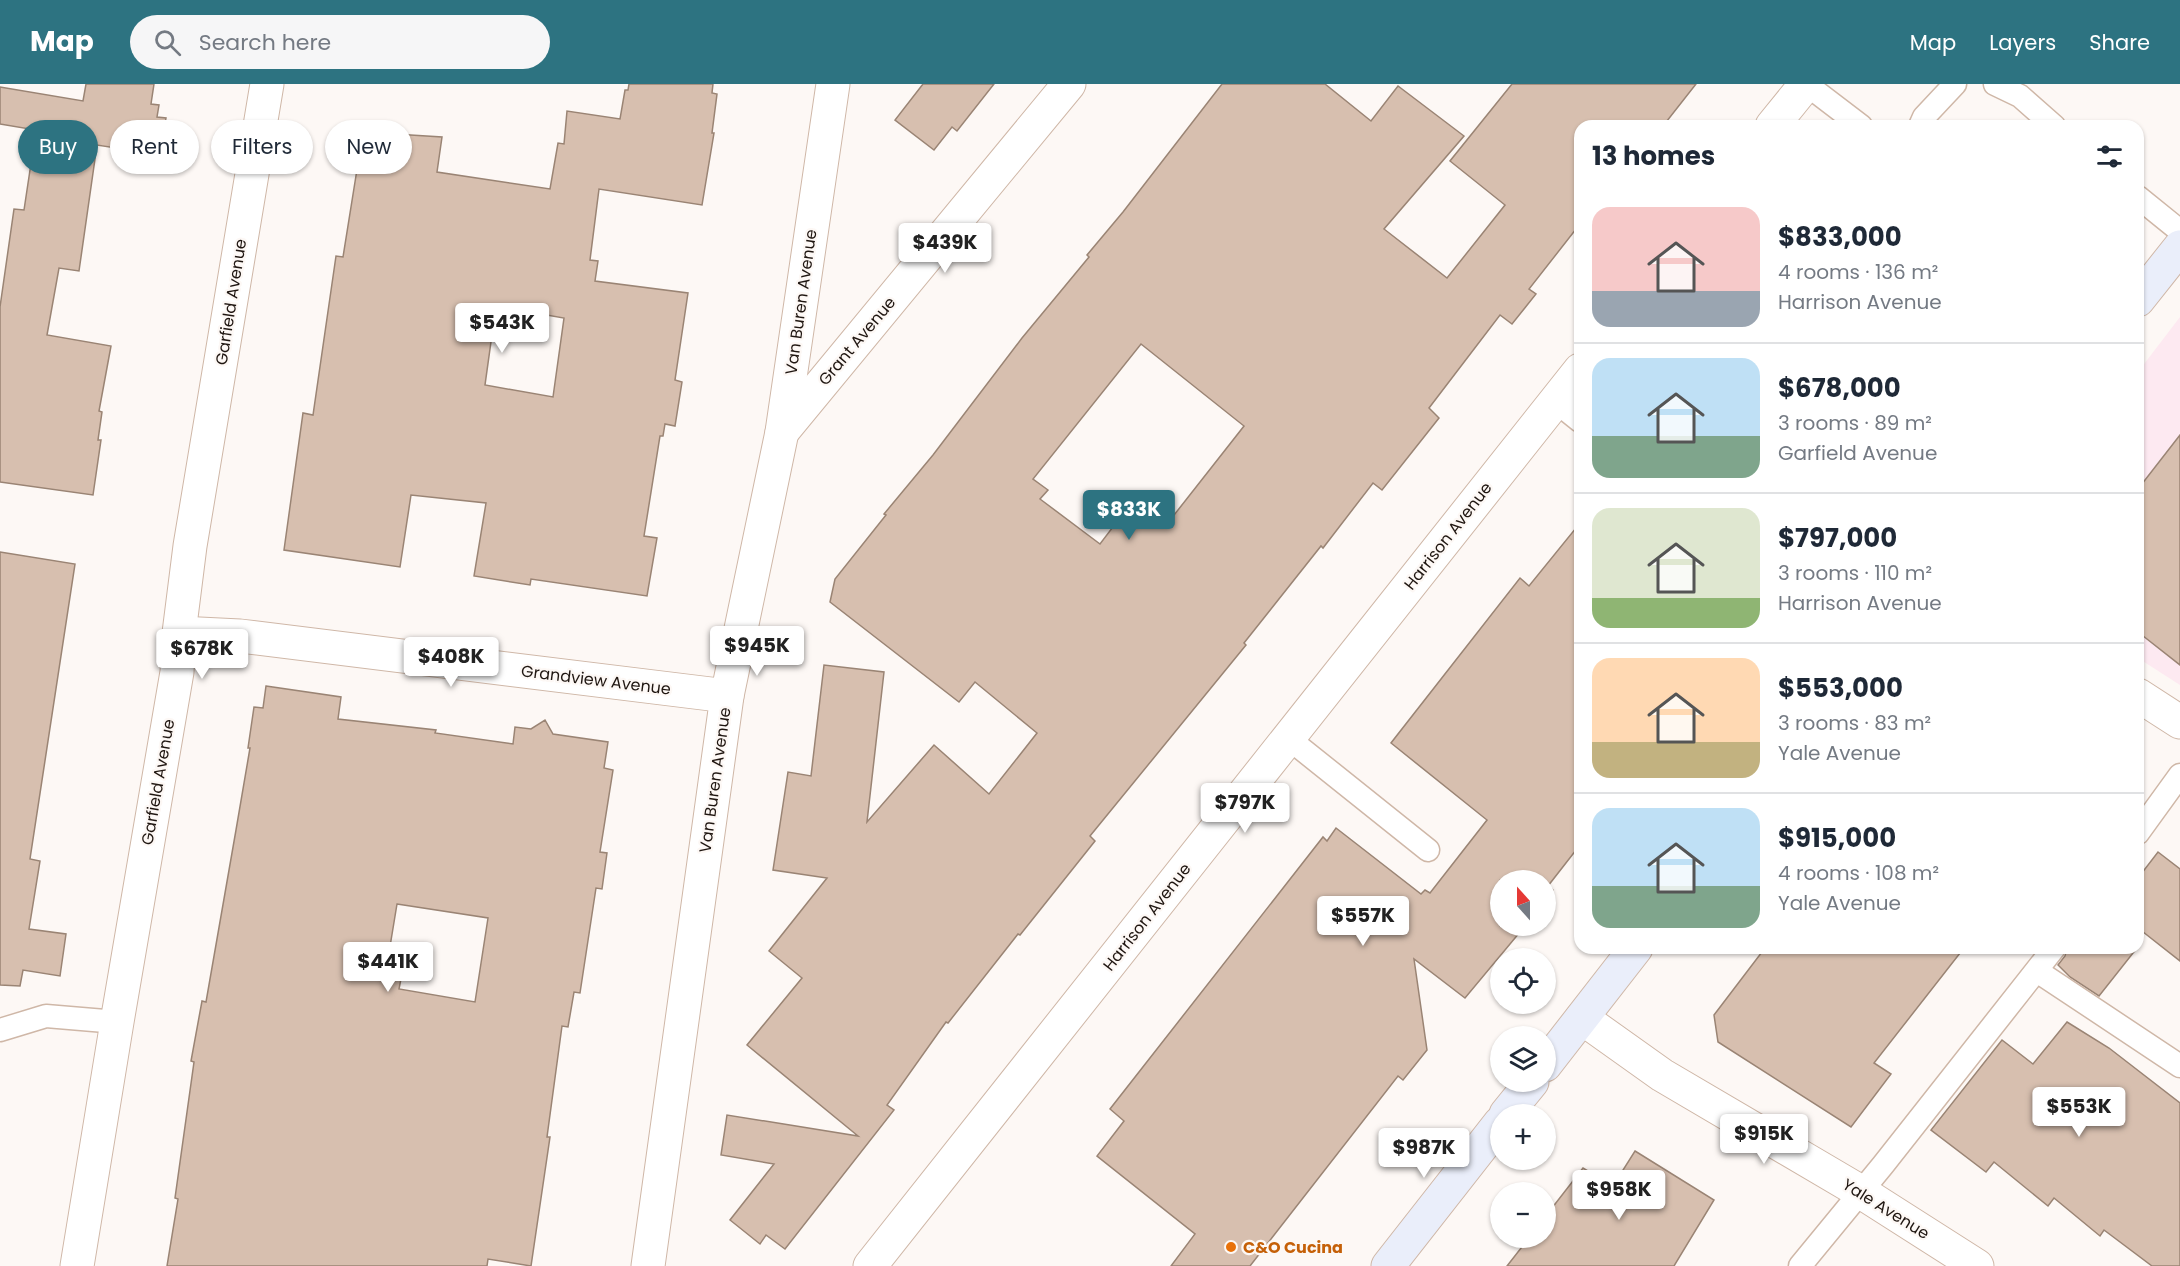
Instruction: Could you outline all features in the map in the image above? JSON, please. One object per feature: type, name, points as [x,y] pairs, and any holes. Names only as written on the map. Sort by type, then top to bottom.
[{"type":"main road","points":[[2144,292],[2180,247]]},
{"type":"main road","points":[[1556,1051],[1631,954]]},
{"type":"main road","points":[[1514,1104],[1524,1092]]},
{"type":"main road","points":[[1388,1266],[1490,1136]]},
{"type":"street","name":"Garfield Avenue","points":[[77,1266],[177,672],[179,633],[190,546],[267,84]]},
{"type":"street","name":"Van Buren Avenue","points":[[648,1266],[727,696],[782,432],[833,84]]},
{"type":"street","name":"Grant Avenue","points":[[782,432],[1069,84]]},
{"type":"street","points":[[1778,120],[1806,84]]},
{"type":"street","name":"Harrison Avenue","points":[[870,1266],[1288,738],[1568,411],[1574,390]]},
{"type":"street","name":"Grandview Avenue","points":[[179,633],[240,636],[727,696]]},
{"type":"street","points":[[2144,700],[2180,722]]},
{"type":"street","name":"Yale Avenue","points":[[1582,1018],[1662,1075],[1861,1192],[1977,1266]]},
{"type":"lane","points":[[1806,84],[1853,120]]},
{"type":"lane","points":[[1923,120],[1955,84]]},
{"type":"lane","points":[[1995,84],[2020,96],[2047,120]]},
{"type":"lane","points":[[2144,202],[2180,231]]},
{"type":"lane","points":[[1288,738],[1428,850]]},
{"type":"lane","points":[[2144,826],[2180,775]]},
{"type":"lane","points":[[1800,1266],[2050,954]]},
{"type":"lane","points":[[2037,971],[2180,1066]]},
{"type":"lane","points":[[0,1030],[46,1016],[117,1022]]},
{"type":"shaded area","points":[[2180,317],[2180,685],[2144,662],[2144,364]]},
{"type":"building","points":[[86,84],[154,84],[151,104],[159,105],[157,117],[166,118],[166,120],[110,120],[110,147],[98,145],[98,120],[18,120],[18,127],[0,124],[0,87],[83,101]]},
{"type":"building","points":[[629,84],[713,84],[712,93],[717,94],[712,133],[714,133],[702,205],[599,189],[590,260],[598,261],[595,281],[688,293],[675,380],[682,382],[675,426],[665,424],[663,436],[660,436],[644,536],[657,538],[647,596],[531,579],[530,585],[474,576],[486,503],[411,495],[400,567],[284,550],[303,413],[313,415],[336,256],[343,257],[356,174],[412,174],[412,135],[442,137],[437,172],[550,189],[558,143],[564,144],[567,111],[620,119],[625,90],[628,90]],"holes":[[[496,306],[564,318],[553,397],[485,385]]]},
{"type":"building","points":[[923,84],[994,84],[957,131],[952,127],[934,150],[895,120]]},
{"type":"building","points":[[1222,84],[1325,84],[1371,121],[1398,86],[1464,136],[1384,229],[1447,278],[1505,205],[1450,161],[1512,84],[1696,84],[1668,120],[1574,120],[1574,232],[1529,289],[1536,294],[1512,324],[1500,315],[1429,408],[1439,418],[1382,490],[1373,483],[1323,548],[1321,546],[1244,643],[1246,645],[1090,836],[1095,841],[948,1023],[946,1022],[887,1105],[894,1110],[785,1249],[766,1235],[760,1244],[730,1220],[774,1164],[721,1155],[727,1115],[858,1136],[747,1045],[802,978],[769,951],[827,878],[773,870],[788,772],[811,776],[824,665],[884,672],[867,822],[934,745],[989,794],[1037,733],[975,682],[959,702],[830,602],[835,579],[1022,338],[1089,257],[1087,255]],"holes":[[[1141,344],[1244,426],[1167,524],[1135,498],[1100,544],[1040,499],[1048,490],[1033,479]]]},
{"type":"building","points":[[29,174],[93,174],[79,271],[59,268],[47,335],[111,346],[99,411],[102,412],[98,440],[101,440],[93,495],[0,482],[0,307],[14,209],[24,210]]},
{"type":"building","points":[[2180,435],[2180,665],[2144,637],[2144,481]]},
{"type":"building","points":[[1574,530],[1574,853],[1556,876],[1556,870],[1490,870],[1490,936],[1517,936],[1507,948],[1490,948],[1490,968],[1465,998],[1414,959],[1427,1050],[1403,1080],[1398,1076],[1250,1266],[1171,1266],[1195,1234],[1097,1156],[1124,1121],[1110,1109],[1323,837],[1327,841],[1336,828],[1421,894],[1425,890],[1430,893],[1487,820],[1391,743],[1520,578],[1529,586]]},
{"type":"building","points":[[0,552],[75,564],[30,859],[40,861],[29,929],[66,934],[60,976],[23,970],[20,986],[0,985]]},
{"type":"building","points":[[266,686],[341,697],[338,719],[436,730],[435,733],[513,744],[515,727],[531,729],[545,720],[553,734],[608,742],[604,768],[613,770],[600,852],[607,853],[602,889],[596,888],[580,993],[574,992],[568,1027],[562,1026],[547,1137],[550,1137],[531,1266],[488,1259],[487,1266],[167,1266],[178,1199],[175,1198],[194,1062],[191,1061],[202,1001],[206,1002],[250,748],[248,748],[254,707],[263,708]],"holes":[[[397,904],[488,918],[475,1002],[399,989],[401,979],[385,977]]]},
{"type":"building","points":[[2158,852],[2180,869],[2180,961],[2144,933],[2144,870]]},
{"type":"building","points":[[1760,954],[1959,954],[1874,1063],[1891,1074],[1851,1127],[1718,1042],[1714,1015]]},
{"type":"building","points":[[2066,954],[2132,954],[2099,996],[2070,977],[2058,965]]},
{"type":"building","points":[[2067,1022],[2109,1048],[2180,1103],[2180,1266],[2152,1266],[2104,1230],[2100,1236],[2054,1198],[2048,1206],[1994,1162],[1986,1172],[1931,1130],[2002,1040],[2033,1064]]},
{"type":"building","points":[[1635,1151],[1714,1200],[1674,1266],[1507,1266],[1521,1248],[1556,1248],[1556,1203],[1583,1168],[1613,1186]]},
{"type":"place","name":"C&O Cucina","points":[[1231,1247]]}]
